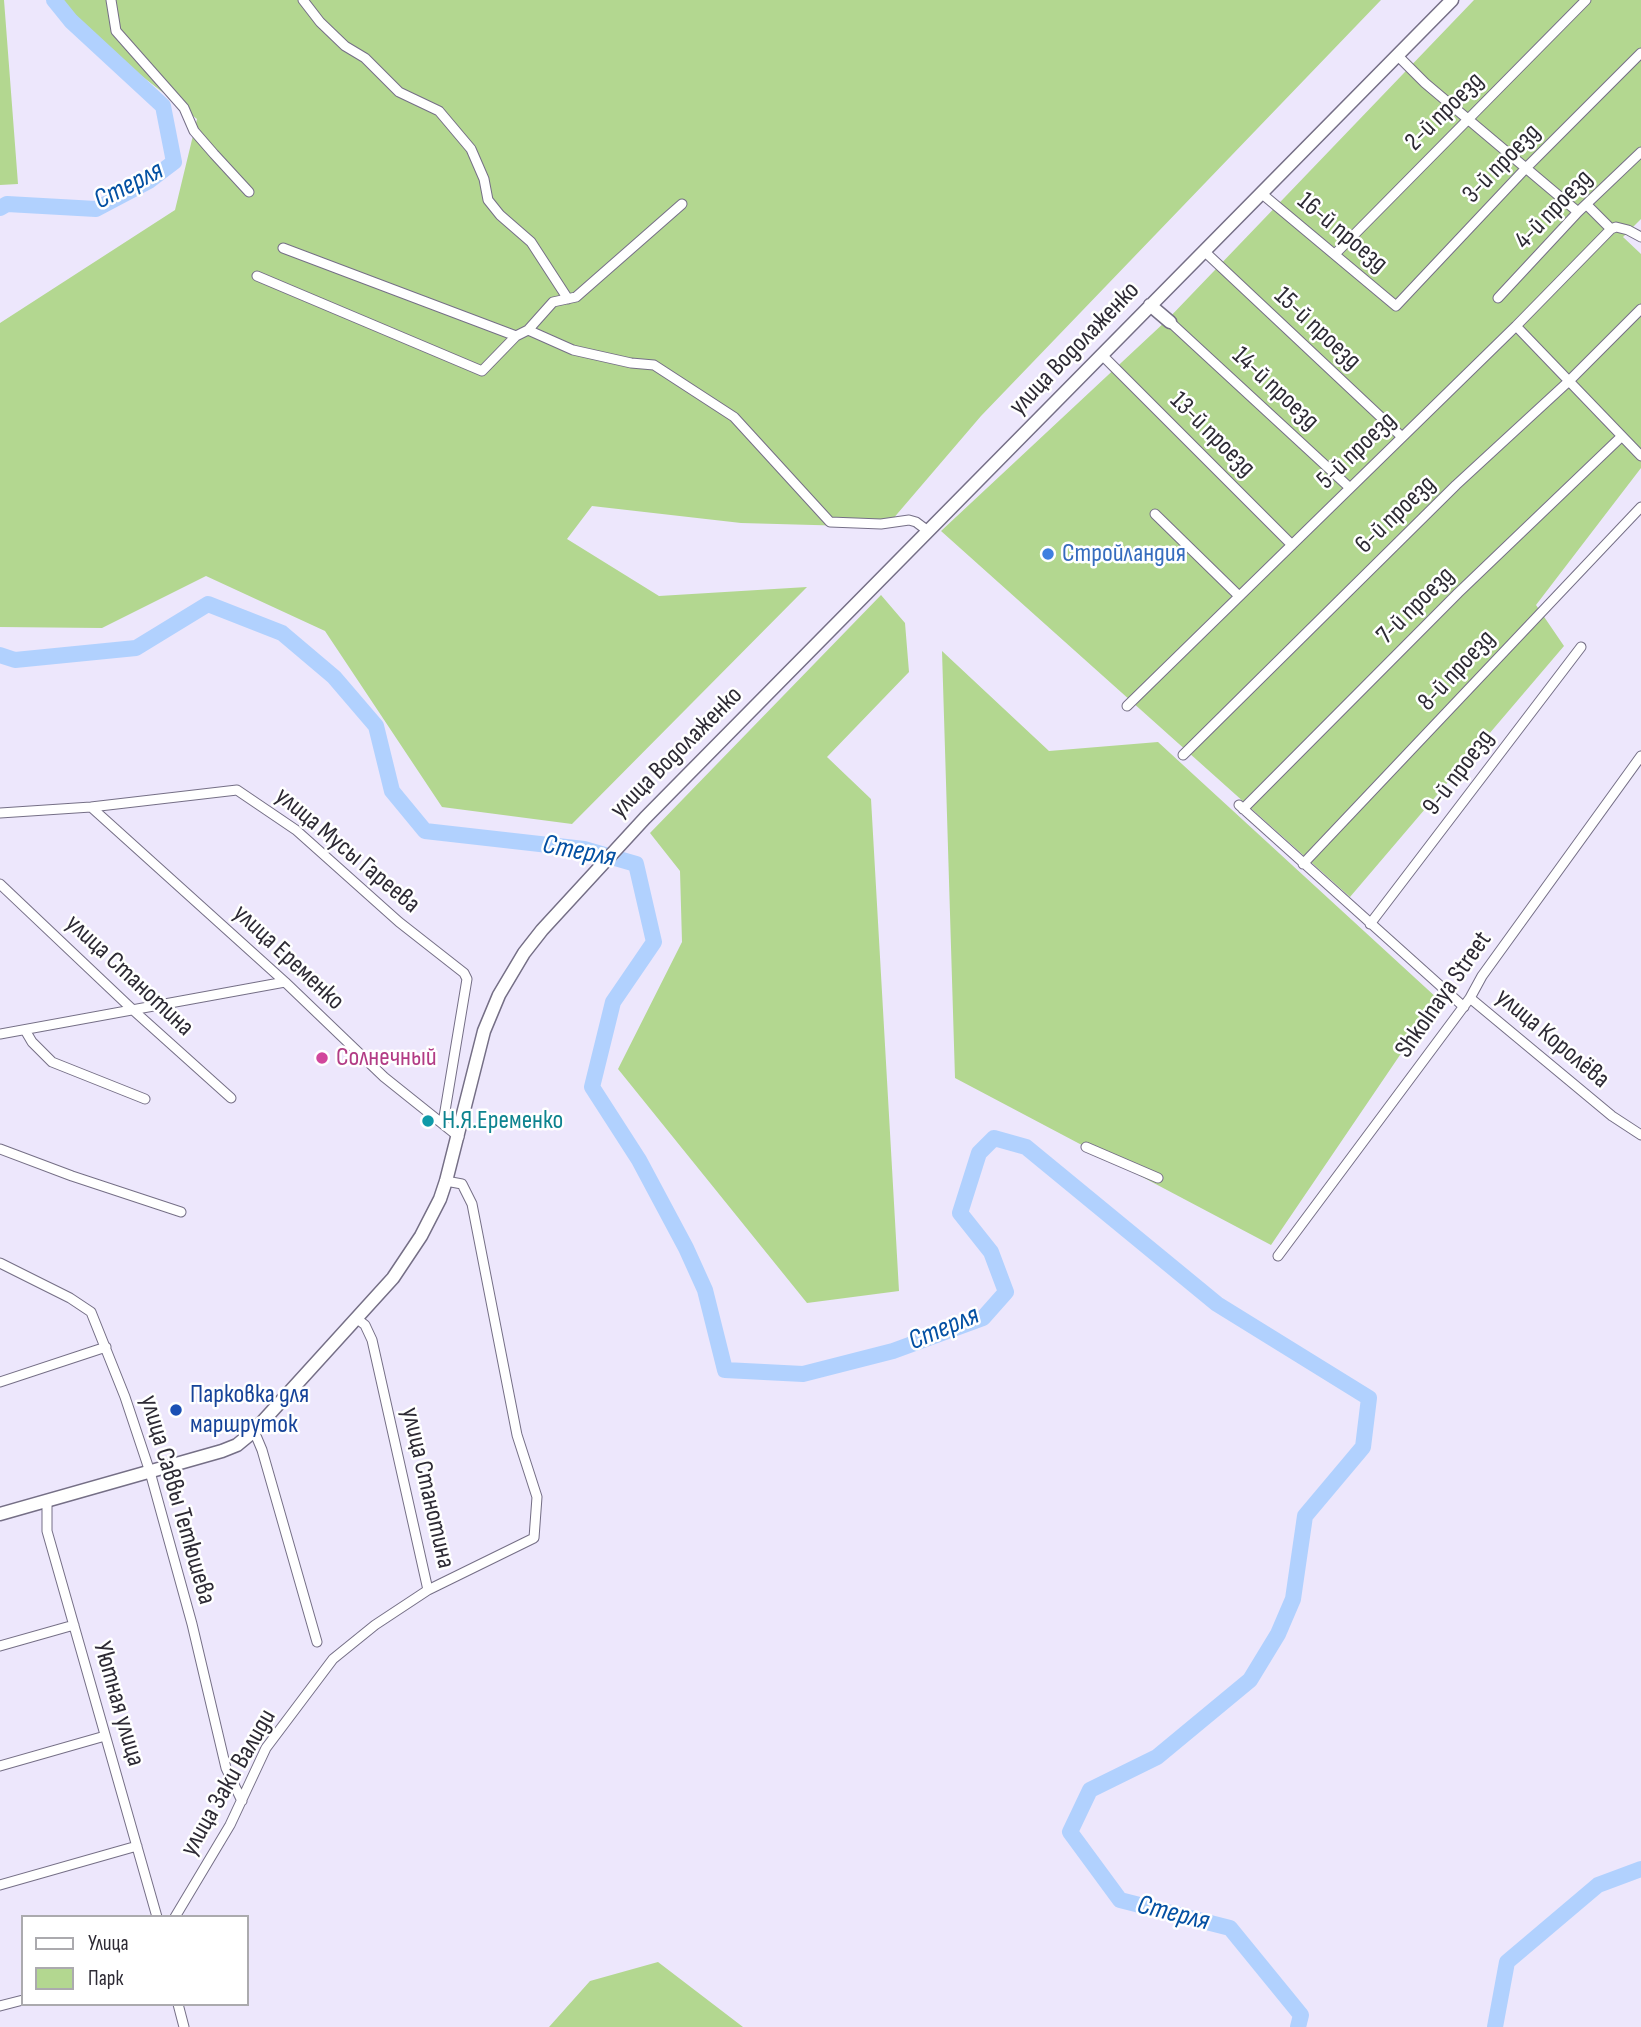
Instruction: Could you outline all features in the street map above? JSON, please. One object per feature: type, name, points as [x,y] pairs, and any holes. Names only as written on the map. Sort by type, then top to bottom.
[{"type":"main road","name":"улица Водолаженко","points":[[0,1514],[222,1451],[237,1445],[254,1431],[393,1278],[432,1217],[446,1181],[484,1031],[499,995],[524,953],[576,891],[645,818],[1451,0]]},
{"type":"main road","points":[[1150,305],[1170,322]]},
{"type":"street","points":[[111,0],[116,31],[184,108],[194,131],[249,192]]},
{"type":"street","points":[[303,0],[320,22],[345,46],[365,58],[399,92],[439,111],[471,149],[484,178],[488,201],[531,242],[568,299]]},
{"type":"street","name":"2-й проезд","points":[[1335,254],[1586,0]]},
{"type":"street","name":"3-й проезд","points":[[1396,306],[1526,168],[1641,54]]},
{"type":"street","points":[[1397,55],[1467,119],[1578,212]]},
{"type":"street","name":"4-й проезд","points":[[1498,298],[1578,212],[1641,152]]},
{"type":"street","name":"16-й проезд","points":[[1261,193],[1396,306]]},
{"type":"street","points":[[257,276],[482,370],[516,336],[528,330],[554,302],[576,297],[682,204]]},
{"type":"street","points":[[1587,205],[1613,228],[1628,230],[1641,237]]},
{"type":"street","name":"5-й проезд","points":[[1127,706],[1613,228]]},
{"type":"street","points":[[283,248],[516,336]]},
{"type":"street","name":"15-й проезд","points":[[1204,251],[1402,437]]},
{"type":"street","name":"6-й проезд","points":[[1183,755],[1456,485],[1569,381],[1641,309]]},
{"type":"street","name":"14-й проезд","points":[[1170,322],[1350,488]]},
{"type":"street","points":[[1516,326],[1641,456]]},
{"type":"street","points":[[528,330],[573,350],[631,363],[654,365],[734,416],[830,522],[881,524],[909,520],[928,531]]},
{"type":"street","name":"13-й проезд","points":[[1102,355],[1292,545]]},
{"type":"street","name":"7-й проезд","points":[[1303,864],[1241,807],[1622,436]]},
{"type":"street","name":"8-й проезд","points":[[1303,864],[1641,507]]},
{"type":"street","points":[[1155,514],[1239,596]]},
{"type":"street","name":"9-й проезд","points":[[1370,924],[1581,647]]},
{"type":"street","name":"Shkolnaya Street","points":[[1278,1256],[1464,1007],[1482,976],[1641,756]]},
{"type":"street","name":"улица Мусы Гареева","points":[[0,813],[91,807],[237,790],[296,830],[399,922],[464,973],[467,979],[443,1123]]},
{"type":"street","name":"улица Еременко","points":[[91,807],[285,982],[384,1077],[458,1137]]},
{"type":"street","points":[[1303,864],[1464,1007]]},
{"type":"street","name":"улица Станотина","points":[[0,884],[231,1098]]},
{"type":"street","points":[[1,1033],[285,982]]},
{"type":"street","name":"улица Королёва","points":[[1470,998],[1612,1116],[1641,1135]]},
{"type":"street","points":[[25,1030],[32,1042],[52,1062],[145,1099]]},
{"type":"street","points":[[1086,1147],[1158,1178]]},
{"type":"street","points":[[0,1149],[181,1212]]},
{"type":"street","name":"улица Заки Валиди","points":[[176,1915],[230,1825],[266,1748],[334,1659],[375,1625],[428,1590],[534,1538],[537,1497],[517,1435],[472,1204],[463,1184],[446,1181]]},
{"type":"street","name":"улица Саввы Тетюшева","points":[[0,1263],[70,1298],[91,1312],[150,1472],[192,1624],[226,1768],[242,1801]]},
{"type":"street","name":"улица Станотина","points":[[356,1318],[365,1325],[372,1340],[428,1590]]},
{"type":"street","points":[[0,1382],[106,1347]]},
{"type":"street","points":[[254,1431],[262,1450],[317,1642]]},
{"type":"street","name":"Уютная улица","points":[[47,1501],[47,1531],[156,1915]]},
{"type":"street","points":[[0,1646],[74,1625]]},
{"type":"street","points":[[0,1766],[106,1736]]},
{"type":"street","points":[[0,1885],[137,1846]]},
{"type":"street","points":[[0,2006],[21,2001]]},
{"type":"street","points":[[179,2006],[184,2027]]},
{"type":"green space","points":[[0,0],[4,0],[18,184],[0,185]]},
{"type":"green space","points":[[63,0],[1381,0],[981,416],[886,527],[741,523],[592,506],[567,539],[659,596],[807,587],[572,824],[442,807],[325,631],[206,576],[102,628],[0,627],[0,323],[175,210],[197,119],[71,21]]},
{"type":"green space","points":[[1474,0],[1641,0],[1641,219],[1623,237],[1641,254],[1641,468],[1536,605],[1564,646],[1350,897],[941,531],[1167,320]]},
{"type":"green space","points":[[881,595],[905,623],[909,672],[827,757],[871,799],[899,1291],[807,1303],[618,1069],[682,942],[680,871],[650,833]]},
{"type":"green space","points":[[942,651],[1049,751],[1158,742],[1438,999],[1271,1245],[955,1078]]},
{"type":"green space","points":[[658,1962],[743,2027],[549,2027],[590,1981]]},
{"type":"waterway","name":"Стерля","points":[[0,208],[7,204],[96,209],[149,181],[174,162],[163,106],[71,21],[54,0]]},
{"type":"waterway","name":"Стерля","points":[[0,655],[15,660],[136,648],[208,604],[282,633],[334,677],[376,726],[392,791],[425,831],[584,849],[636,864],[654,942],[613,1002],[592,1087],[639,1160],[686,1248],[705,1290],[725,1370],[803,1374],[893,1351],[983,1318],[1006,1292],[991,1252],[960,1213],[979,1153],[994,1138],[1026,1147],[1217,1304],[1369,1398],[1363,1447],[1305,1516],[1293,1599],[1278,1634],[1250,1680],[1157,1757],[1090,1790],[1070,1832],[1120,1900],[1230,1928],[1301,2015],[1298,2027]]},
{"type":"waterway","name":"Стерля","points":[[1495,2027],[1507,1962],[1598,1885],[1641,1869]]},
{"type":"place","name":"Стройландия","points":[[1048,554]]},
{"type":"place","name":"Солнечный","points":[[322,1058]]},
{"type":"place","name":"Н.Я.Еременко","points":[[428,1121]]},
{"type":"place","name":"Парковка для маршруток","points":[[176,1410]]}]
